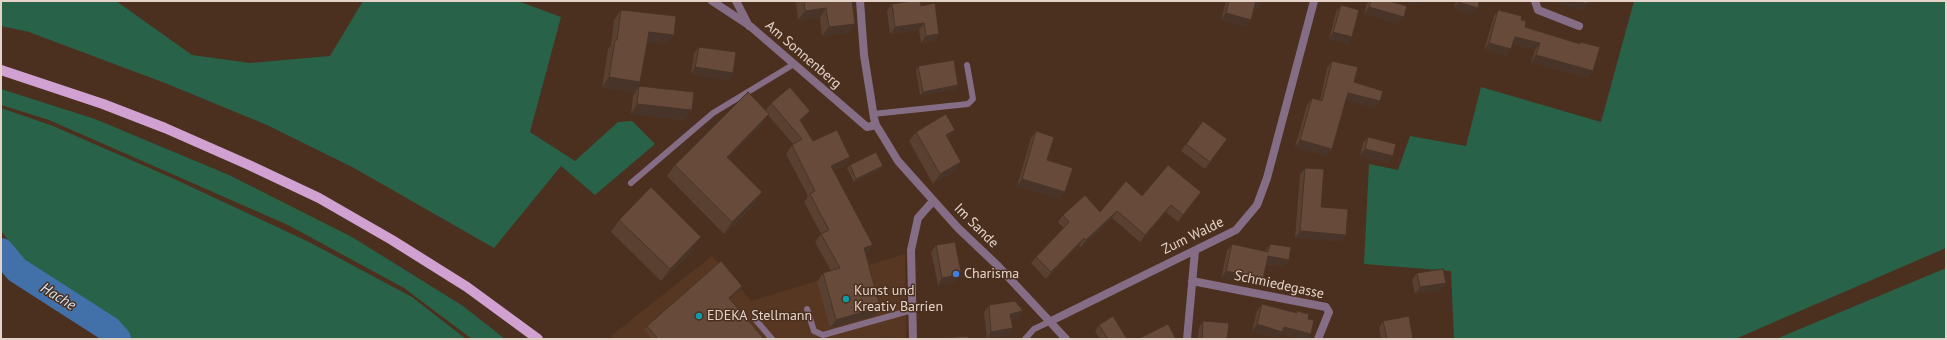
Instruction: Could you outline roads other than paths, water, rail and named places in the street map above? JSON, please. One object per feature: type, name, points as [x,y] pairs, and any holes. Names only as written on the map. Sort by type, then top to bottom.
[{"type":"main road","points":[[1,70],[103,104],[165,128],[250,165],[319,198],[392,240],[461,283],[538,339]]},
{"type":"street","name":"Am Sonnenberg","points":[[712,1],[750,26],[867,127],[876,125]]},
{"type":"street","points":[[736,1],[750,26]]},
{"type":"street","name":"Im Sande","points":[[860,1],[864,55],[876,125],[898,161],[934,201],[1051,321],[1066,339]]},
{"type":"street","name":"Zum Walde","points":[[1051,321],[1236,230],[1257,205],[1268,178],[1314,1]]},
{"type":"street","points":[[1535,1],[1538,10],[1579,26]]},
{"type":"street","points":[[913,339],[911,250],[918,218],[934,201]]},
{"type":"street","points":[[1187,339],[1195,251]]},
{"type":"street","name":"Schmiedegasse","points":[[1192,281],[1326,306],[1329,312],[1318,339]]},
{"type":"lane","points":[[631,183],[714,113],[794,64]]},
{"type":"lane","points":[[873,114],[968,104],[973,99],[967,65]]},
{"type":"lane","points":[[808,309],[814,331],[823,335],[912,310]]},
{"type":"lane","points":[[755,319],[772,339]]},
{"type":"lane","points":[[1025,339],[1034,329],[1051,321]]},
{"type":"waterway","name":"Hache","points":[[1,251],[17,270],[109,329],[118,339]]},
{"type":"place","name":"Charisma","points":[[956,274]]},
{"type":"place","name":"Kunst und Kreativ Barrien","points":[[846,299]]},
{"type":"place","name":"EDEKA Stellmann","points":[[699,316]]}]
